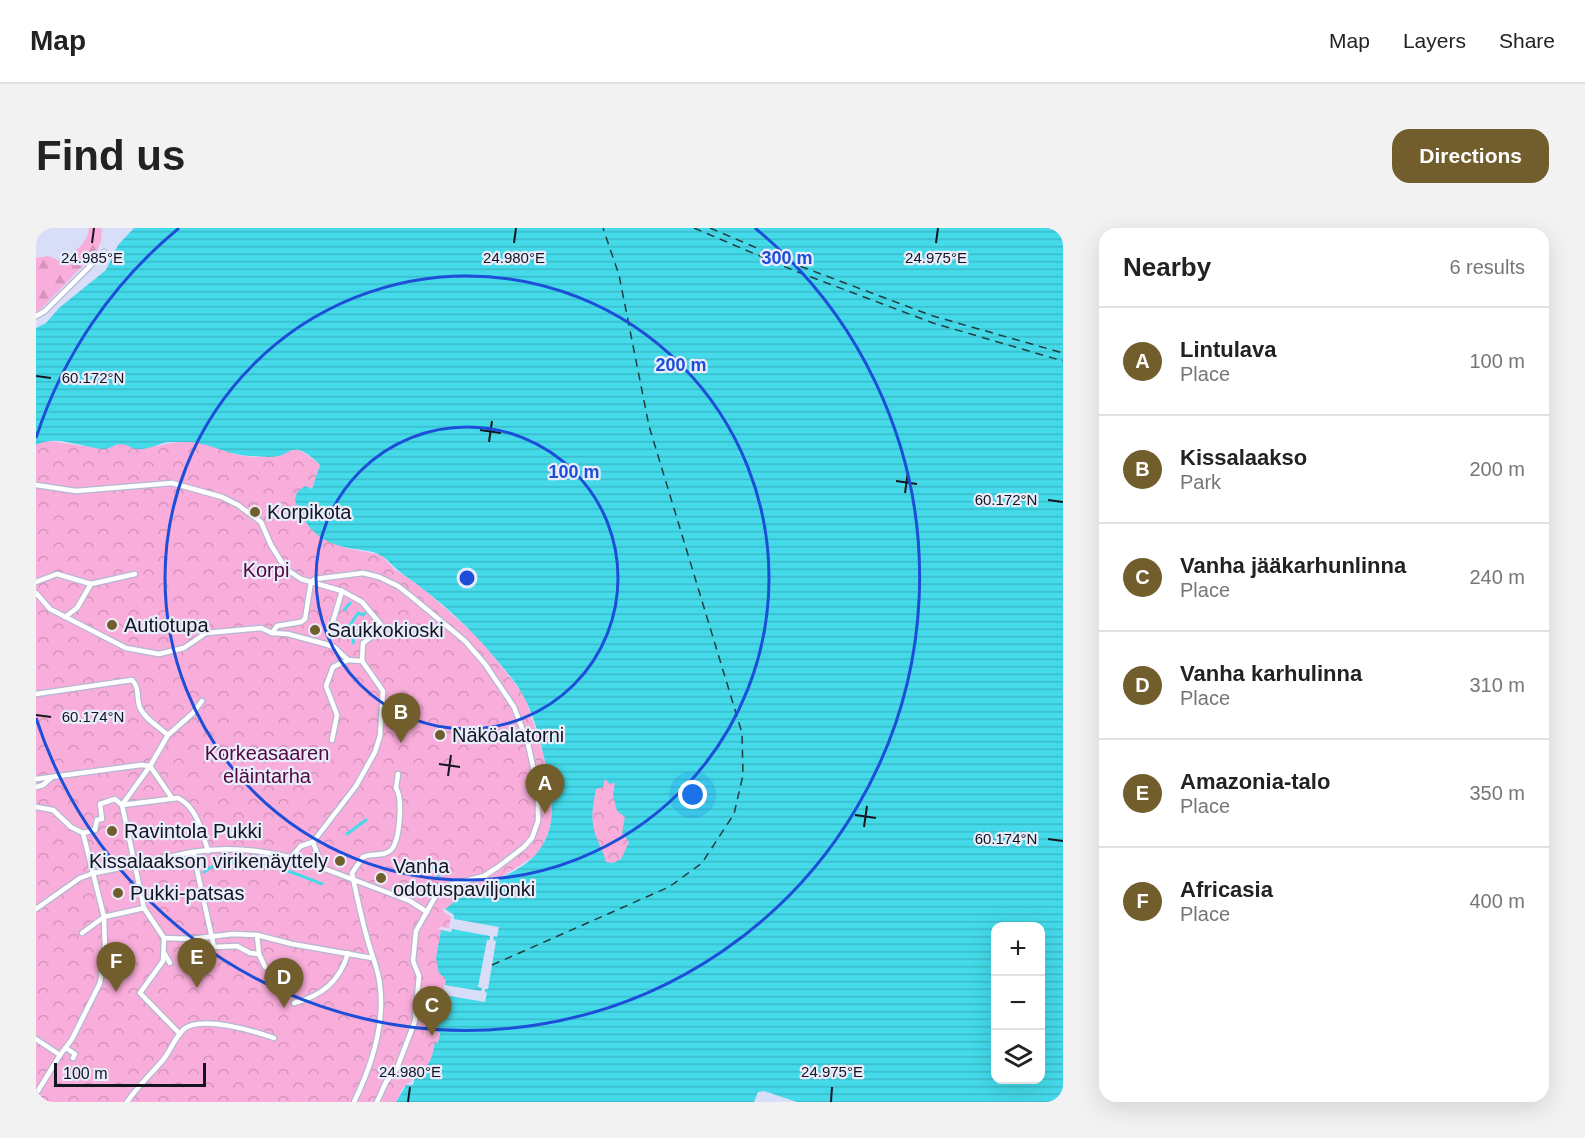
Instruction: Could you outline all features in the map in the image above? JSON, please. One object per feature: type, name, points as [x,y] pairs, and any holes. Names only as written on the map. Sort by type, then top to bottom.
[{"type":"lane","points":[[36,316],[45,311],[104,252]]},
{"type":"lane","points":[[36,485],[76,491],[172,483],[222,497],[260,520],[286,569],[301,579],[342,591],[362,602],[378,619],[382,626],[381,630],[363,643],[362,661],[383,691],[379,740],[375,752],[356,786],[313,842],[302,846],[291,857]]},
{"type":"lane","points":[[272,633],[277,626],[301,622],[305,619],[311,582],[315,579],[363,573],[398,586],[475,651],[506,693],[522,726],[535,771],[539,797],[539,819],[532,838],[513,856],[484,876],[439,890],[416,931],[413,961],[419,976],[415,1021],[397,1068],[386,1082],[377,1102]]},
{"type":"lane","points":[[36,582],[57,574],[91,584],[135,574]]},
{"type":"lane","points":[[64,617],[77,608],[91,584]]},
{"type":"lane","points":[[331,628],[342,591]]},
{"type":"lane","points":[[36,593],[50,609],[126,648],[159,654],[184,648],[206,633],[261,628],[272,633],[288,634],[334,647],[348,660]]},
{"type":"lane","points":[[332,740],[337,715],[326,686],[333,667],[348,660],[362,661]]},
{"type":"lane","points":[[36,694],[132,680],[138,688],[141,709],[168,735]]},
{"type":"lane","points":[[122,805],[150,766],[168,735],[193,713],[202,701]]},
{"type":"lane","points":[[36,779],[141,765],[150,766],[172,798]]},
{"type":"lane","points":[[354,1102],[373,1058],[380,1023],[380,984],[352,873],[363,857],[386,853],[395,844],[400,807],[400,793],[396,788],[398,774]]},
{"type":"lane","points":[[36,787],[43,785],[51,778]]},
{"type":"lane","points":[[122,805],[172,798],[186,802],[192,809],[208,851]]},
{"type":"lane","points":[[36,807],[53,810],[71,827],[83,833],[95,830],[97,820],[102,819],[100,804],[116,799],[122,805],[144,908],[164,938],[164,953],[159,968],[140,993],[180,1034]]},
{"type":"lane","points":[[36,1094],[66,1048],[102,975],[105,951],[104,917],[83,833]]},
{"type":"lane","points":[[313,842],[323,869]]},
{"type":"lane","points":[[36,909],[80,878],[94,873],[193,852],[251,850],[291,857],[410,901],[427,912]]},
{"type":"lane","points":[[193,852],[214,947],[237,946],[250,953],[259,954]]},
{"type":"lane","points":[[82,933],[104,917],[144,908]]},
{"type":"lane","points":[[164,938],[257,935],[292,944],[372,958]]},
{"type":"lane","points":[[257,935],[259,954],[265,967]]},
{"type":"lane","points":[[164,953],[171,963]]},
{"type":"lane","points":[[294,1003],[316,997],[332,984],[348,953]]},
{"type":"lane","points":[[127,1102],[146,1076],[168,1053],[180,1034],[192,1024],[206,1023],[249,1029],[274,1038]]},
{"type":"lane","points":[[36,1039],[60,1055]]},
{"type":"lane","points":[[66,1048],[75,1054],[73,1058]]},
{"type":"green space","points":[[89,228],[102,228],[97,251],[36,312],[36,258],[48,256],[63,262],[83,243]]},
{"type":"green space","name":"Korkeasaaren eläintarha","points":[[45,441],[95,447],[122,443],[138,448],[190,442],[218,447],[234,454],[256,457],[277,456],[295,450],[303,452],[320,465],[312,489],[295,499],[307,525],[346,548],[381,555],[394,569],[420,586],[481,640],[525,697],[543,753],[553,798],[552,819],[547,835],[535,856],[485,887],[454,915],[438,1043],[427,1067],[402,1089],[396,1102],[36,1102],[36,445]]},
{"type":"green space","points":[[598,747],[658,837],[592,884],[583,759]]},
{"type":"water","points":[[134,228],[1063,228],[1063,1102],[797,1102],[764,1091],[758,1092],[754,1102],[396,1102],[406,1085],[413,1085],[415,1077],[429,1062],[435,1042],[438,1043],[440,1033],[437,1032],[446,979],[439,973],[436,958],[441,930],[451,932],[454,915],[445,909],[468,893],[521,867],[537,853],[548,833],[552,800],[542,748],[534,722],[524,697],[513,680],[479,639],[443,605],[380,555],[329,542],[314,532],[303,518],[295,500],[297,492],[305,486],[312,489],[320,465],[304,452],[290,451],[275,457],[250,456],[188,442],[169,442],[142,449],[121,444],[104,449],[61,441],[36,445],[36,328],[46,323],[59,308],[106,270],[118,245]],"holes":[[[605,779],[610,784],[615,783],[613,795],[617,811],[625,817],[622,833],[629,842],[621,859],[613,863],[606,862],[592,820],[596,789],[603,787]]]},
{"type":"pier","points":[[443,908],[454,915],[454,919],[499,927],[497,937],[494,936],[493,940],[496,941],[488,989],[485,989],[487,993],[485,1002],[443,995],[444,985],[481,991],[482,988],[478,987],[487,940],[490,940],[490,936],[452,929],[451,932],[438,929],[440,927],[449,928],[451,917],[443,911]]},
{"type":"waterway","points":[[344,610],[350,603]]},
{"type":"waterway","points":[[348,628],[358,613],[363,615],[365,613]]},
{"type":"waterway","points":[[333,635],[338,624]]},
{"type":"waterway","points":[[337,625],[348,628],[354,638],[353,643]]},
{"type":"waterway","points":[[347,834],[366,820]]},
{"type":"waterway","points":[[204,872],[216,865],[246,862],[279,868],[322,884]]},
{"type":"waterway","points":[[433,868],[439,877]]},
{"type":"ferry route","points":[[492,965],[669,887],[702,863],[734,814],[743,775],[742,733],[649,426],[619,275],[603,228]]},
{"type":"ferry route","points":[[694,228],[795,271],[933,323],[1063,361]]},
{"type":"ferry route","points":[[710,228],[797,265],[933,316],[1063,353]]},
{"type":"place","name":"Korpikota","points":[[255,512]]},
{"type":"place","name":"Autiotupa","points":[[112,625]]},
{"type":"place","name":"Saukkokioski","points":[[315,630]]},
{"type":"place","name":"Näköalatorni","points":[[440,735]]},
{"type":"place","name":"Kissalaakso","points":[[401,743]]},
{"type":"place","name":"Lintulava","points":[[545,814]]},
{"type":"place","name":"Ravintola Pukki","points":[[112,831]]},
{"type":"place","name":"Kissalaakson virikenäyttely","points":[[340,861]]},
{"type":"place","name":"Vanha odotuspaviljonki","points":[[381,878]]},
{"type":"place","name":"Pukki-patsas","points":[[118,893]]},
{"type":"place","name":"Amazonia-talo","points":[[197,988]]},
{"type":"place","name":"Africasia","points":[[116,992]]},
{"type":"place","name":"Vanha karhulinna","points":[[284,1008]]},
{"type":"place","name":"Vanha jääkarhunlinna","points":[[432,1036]]},
{"type":"park label","name":"Korpi","points":[[266,570]]}]
